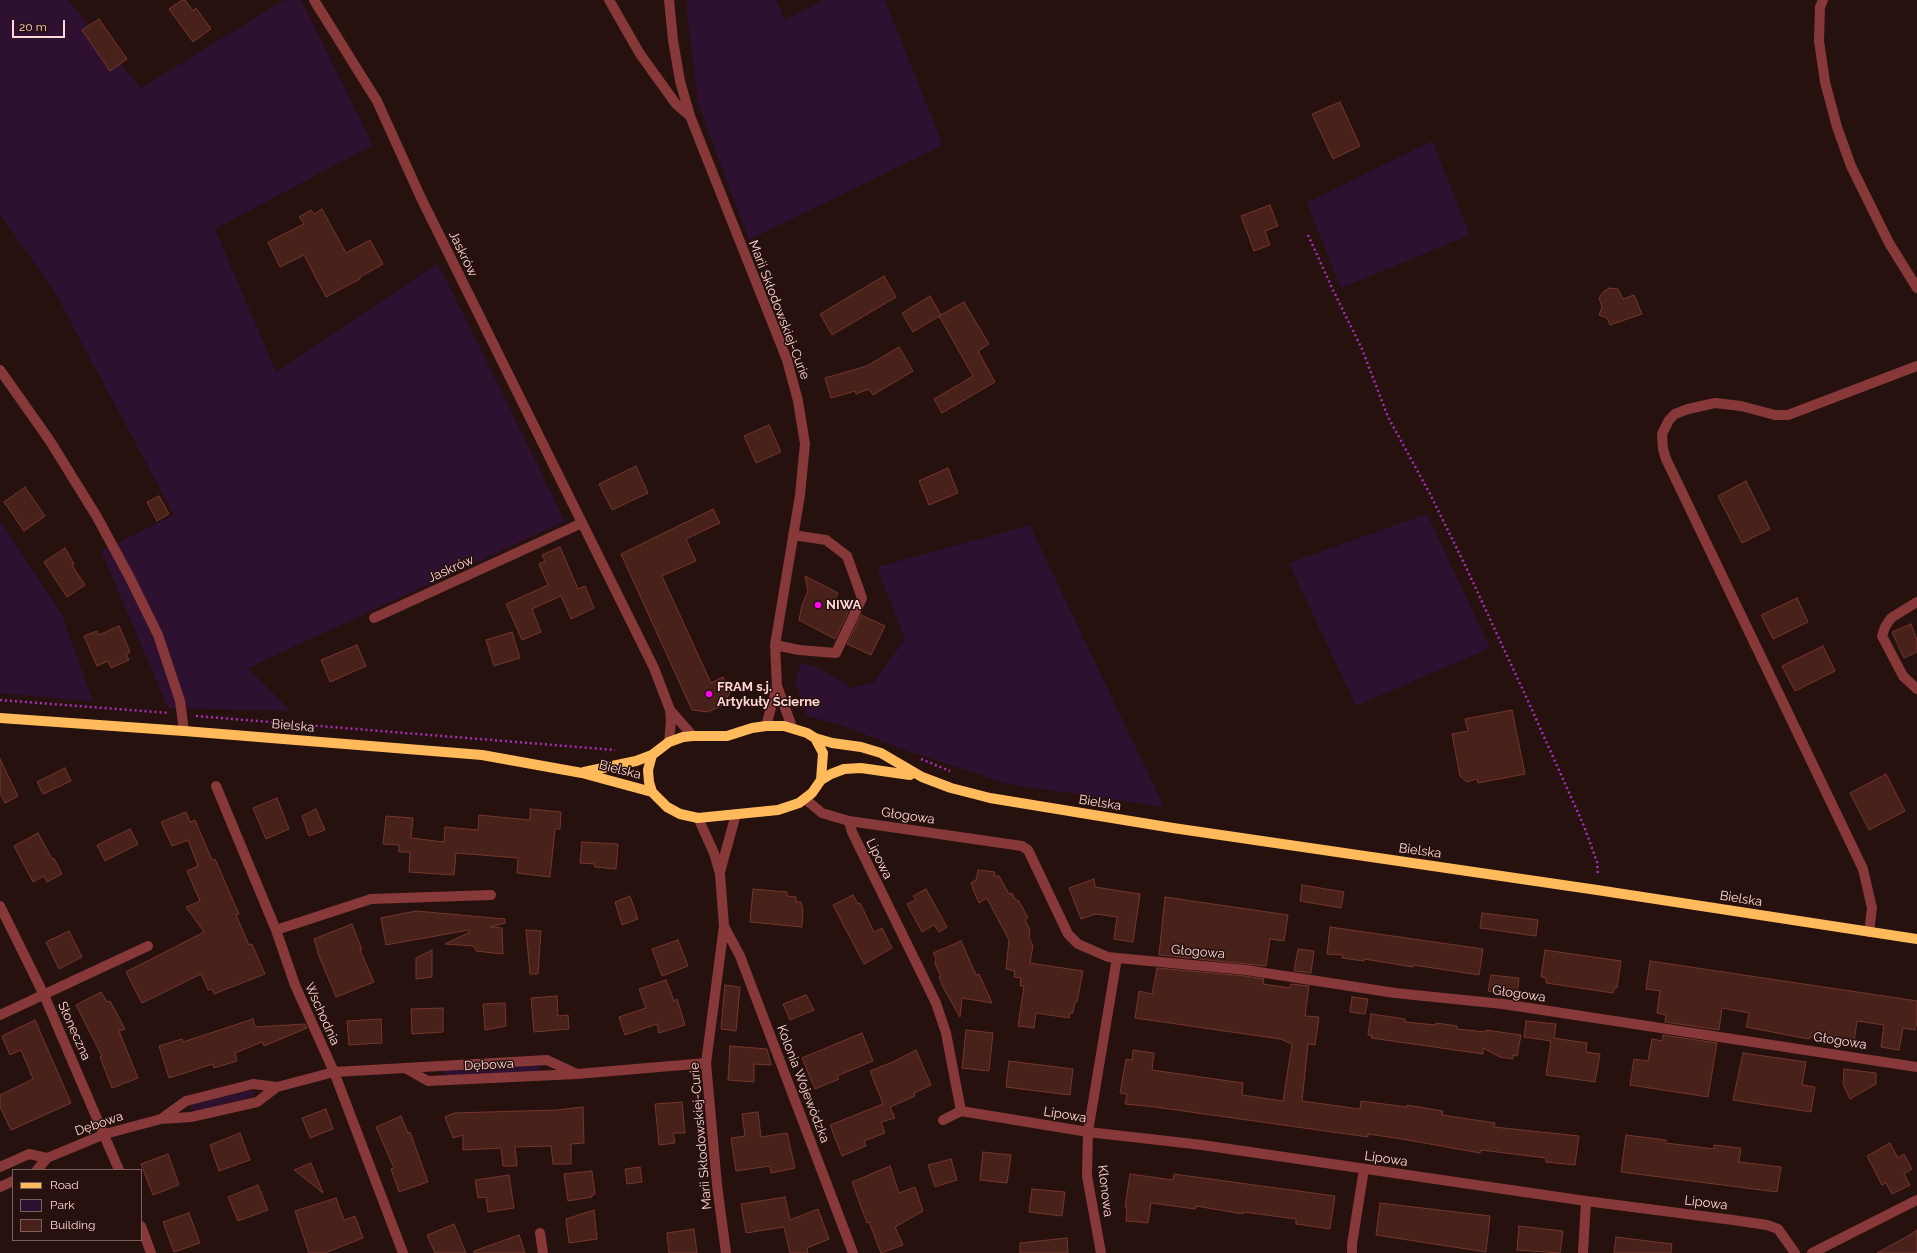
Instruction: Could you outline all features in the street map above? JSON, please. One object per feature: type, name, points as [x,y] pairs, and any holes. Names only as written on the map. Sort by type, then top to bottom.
[{"type":"main road","name":"Bielska","points":[[0,718],[482,755],[582,773],[652,792]]},
{"type":"main road","points":[[669,742],[683,737],[727,736],[752,728],[766,726],[792,727]]},
{"type":"main road","name":"Bielska","points":[[792,727],[815,738],[832,743],[861,747],[881,754],[922,778]]},
{"type":"main road","points":[[652,755],[648,770],[649,782],[652,792],[667,807],[680,814],[698,818],[715,818],[736,814],[785,809],[805,799],[812,793],[821,780],[823,753],[815,738]]},
{"type":"main road","name":"Bielska","points":[[582,773],[636,761],[652,755],[669,742]]},
{"type":"main road","name":"Bielska","points":[[821,780],[844,769],[861,768],[922,778],[951,788],[990,798],[1181,829],[1917,939]]},
{"type":"street","name":"Jaskrów","points":[[314,0],[377,100],[421,198],[654,668],[670,710],[671,722],[669,742]]},
{"type":"street","name":"Marii Skłodowskiej-Curie","points":[[609,0],[640,54],[676,104],[690,116]]},
{"type":"street","name":"Marii Skłodowskiej-Curie","points":[[669,0],[673,40],[680,81],[690,116],[787,360],[798,401],[805,444],[800,495],[775,645],[776,686],[766,726]]},
{"type":"street","points":[[1823,0],[1820,7],[1819,41],[1826,82],[1837,127],[1851,166],[1889,243],[1917,288]]},
{"type":"street","points":[[1869,932],[1872,908],[1863,869],[1673,476],[1663,449],[1662,434],[1669,420],[1675,414],[1688,409],[1715,403],[1741,406],[1775,415],[1788,415],[1917,366]]},
{"type":"street","points":[[0,370],[50,441],[97,517],[130,578],[158,635],[180,701],[184,731]]},
{"type":"street","name":"Jaskrów","points":[[374,618],[582,523]]},
{"type":"street","points":[[775,645],[799,650],[836,653],[862,598],[848,556],[826,540],[793,535]]},
{"type":"street","points":[[1917,602],[1891,618],[1885,627],[1882,636],[1903,676],[1917,689]]},
{"type":"street","name":"Marii Skłodowskiej-Curie","points":[[776,686],[792,727]]},
{"type":"street","name":"Jaskrów","points":[[670,710],[693,736]]},
{"type":"street","name":"Wschodnia","points":[[216,786],[276,930],[295,985],[334,1072],[403,1253]]},
{"type":"street","points":[[805,799],[822,813],[849,821]]},
{"type":"street","name":"Marii Skłodowskiej-Curie","points":[[720,874],[736,814]]},
{"type":"street","name":"Marii Skłodowskiej-Curie","points":[[698,818],[714,852],[720,874],[724,926],[706,1063],[717,1186],[726,1253]]},
{"type":"street","name":"Głogowa","points":[[849,821],[1022,846],[1028,850],[1068,934],[1078,944],[1108,957],[1246,970],[1395,993],[1503,1004],[1917,1067]]},
{"type":"street","name":"Lipowa","points":[[849,821],[852,832],[936,1003],[946,1033],[961,1111],[1088,1132],[1202,1145],[1586,1201],[1767,1225],[1778,1229],[1795,1253]]},
{"type":"street","points":[[276,930],[371,899],[491,896]]},
{"type":"street","name":"Słoneczna","points":[[0,906],[44,995],[105,1134],[119,1169]]},
{"type":"street","name":"Kolonia Wojewódzka","points":[[724,926],[740,956],[853,1253]]},
{"type":"street","points":[[0,1015],[148,946]]},
{"type":"street","points":[[1088,1132],[1117,958]]},
{"type":"street","name":"Dębowa","points":[[37,1169],[47,1158],[105,1134],[160,1119],[191,1118],[256,1102],[277,1087],[334,1072],[547,1060],[577,1074]]},
{"type":"street","name":"Dębowa","points":[[405,1068],[428,1081],[577,1074],[706,1063]]},
{"type":"street","name":"Dębowa","points":[[160,1119],[186,1101],[253,1084],[277,1087]]},
{"type":"street","points":[[943,1120],[961,1111]]},
{"type":"street","name":"Klonowa","points":[[1088,1132],[1087,1176],[1101,1253]]},
{"type":"street","points":[[0,1167],[29,1154],[47,1158]]},
{"type":"street","points":[[1352,1253],[1352,1244],[1364,1169]]},
{"type":"street","points":[[0,1187],[12,1181]]},
{"type":"street","points":[[1812,1253],[1917,1200]]},
{"type":"street","points":[[1583,1253],[1586,1201]]},
{"type":"street","points":[[142,1229],[151,1253]]},
{"type":"street","points":[[540,1233],[543,1253]]},
{"type":"path","points":[[1308,235],[1362,349],[1388,417],[1429,492],[1464,563],[1584,826],[1598,862],[1597,890]]},
{"type":"path","points":[[0,700],[622,751]]},
{"type":"green space","points":[[0,0],[68,0],[141,88],[284,0],[301,0],[373,145],[215,229],[276,372],[438,263],[565,521],[248,668],[291,711],[168,708],[101,551],[174,515],[55,293],[0,214]]},
{"type":"green space","points":[[692,0],[776,0],[785,20],[824,0],[885,0],[943,145],[749,240],[698,104],[686,3]]},
{"type":"green space","points":[[1432,141],[1470,235],[1341,288],[1307,203]]},
{"type":"green space","points":[[1427,514],[1490,648],[1356,706],[1289,563]]},
{"type":"green space","points":[[0,520],[62,615],[93,702],[0,693]]},
{"type":"green space","points":[[1030,525],[1164,807],[1008,784],[911,752],[838,724],[807,716],[795,683],[801,662],[821,669],[852,688],[874,682],[905,639],[877,567]]},
{"type":"green space","points":[[537,1064],[540,1067],[539,1072],[445,1075],[444,1073],[445,1070]]},
{"type":"green space","points":[[252,1090],[255,1092],[253,1097],[196,1111],[190,1108],[193,1104]]},
{"type":"building","points":[[182,0],[185,0],[193,11],[196,8],[211,29],[193,42],[169,9]]},
{"type":"building","points":[[99,19],[127,59],[110,71],[82,30]]},
{"type":"building","points":[[1340,102],[1360,146],[1333,159],[1312,114]]},
{"type":"building","points":[[1270,205],[1278,226],[1265,231],[1270,245],[1254,251],[1241,216]]},
{"type":"building","points":[[322,209],[346,253],[370,240],[383,264],[360,277],[360,279],[326,297],[304,255],[280,267],[268,242],[304,224],[299,217],[311,210],[314,214]]},
{"type":"building","points":[[884,276],[896,297],[832,335],[820,314]]},
{"type":"building","points":[[1610,288],[1618,289],[1623,299],[1634,295],[1642,314],[1610,325],[1607,318],[1599,315],[1602,307],[1599,298],[1604,291]]},
{"type":"building","points":[[930,296],[941,315],[913,332],[902,313]]},
{"type":"building","points":[[964,302],[989,344],[978,351],[995,382],[942,413],[934,399],[973,376],[939,316]]},
{"type":"building","points":[[899,347],[913,371],[873,395],[869,389],[856,394],[855,391],[831,398],[825,378],[867,366]]},
{"type":"building","points":[[769,425],[781,452],[756,463],[744,436]]},
{"type":"building","points":[[636,466],[648,493],[612,510],[599,484]]},
{"type":"building","points":[[948,468],[958,493],[929,505],[919,481]]},
{"type":"building","points":[[1746,481],[1770,529],[1742,543],[1718,496]]},
{"type":"building","points":[[25,487],[45,516],[24,531],[4,502]]},
{"type":"building","points":[[159,496],[169,514],[157,521],[147,502]]},
{"type":"building","points":[[713,509],[720,523],[686,539],[696,561],[662,576],[711,683],[723,677],[730,693],[721,706],[708,712],[692,710],[621,554]]},
{"type":"building","points":[[560,547],[578,589],[585,586],[594,608],[571,619],[561,596],[532,609],[541,632],[522,640],[506,604],[548,585],[539,564],[545,561],[542,555]]},
{"type":"building","points":[[65,548],[74,564],[72,565],[85,585],[67,597],[44,562]]},
{"type":"building","name":"NIWA","points":[[805,576],[838,593],[833,602],[849,610],[835,639],[799,620],[802,605],[808,591]]},
{"type":"building","points":[[1797,598],[1808,622],[1773,639],[1761,615]]},
{"type":"building","points":[[861,615],[885,626],[871,655],[847,644]]},
{"type":"building","points":[[1911,624],[1917,640],[1917,652],[1904,658],[1892,632]]},
{"type":"building","points":[[119,626],[130,652],[126,654],[129,660],[111,668],[108,661],[97,666],[84,636],[97,631],[99,635]]},
{"type":"building","points":[[512,632],[520,658],[494,666],[486,640]]},
{"type":"building","points":[[357,645],[366,666],[330,682],[321,660]]},
{"type":"building","points":[[1823,646],[1835,671],[1795,691],[1782,666]]},
{"type":"building","points":[[1512,710],[1525,774],[1478,783],[1477,779],[1467,782],[1460,776],[1452,734],[1468,731],[1465,719]]},
{"type":"building","points":[[0,759],[18,796],[5,803],[0,793]]},
{"type":"building","points":[[65,768],[71,781],[43,794],[37,782]]},
{"type":"building","points":[[1886,774],[1905,811],[1869,830],[1850,793]]},
{"type":"building","points":[[277,798],[289,829],[266,839],[253,808]]},
{"type":"building","points":[[316,809],[325,830],[309,836],[302,816]]},
{"type":"building","points":[[530,809],[561,812],[560,829],[555,829],[550,877],[517,873],[518,858],[456,853],[454,875],[409,872],[410,852],[399,852],[399,845],[383,844],[386,816],[413,818],[411,838],[444,842],[445,827],[478,830],[479,815],[530,820]]},
{"type":"building","points":[[186,812],[190,822],[195,820],[212,860],[215,859],[239,914],[236,915],[249,945],[252,944],[265,974],[214,994],[212,989],[208,990],[201,974],[142,1003],[126,972],[204,932],[186,907],[200,901],[187,871],[198,866],[188,840],[172,846],[161,822]]},
{"type":"building","points":[[130,829],[138,844],[105,861],[97,845]]},
{"type":"building","points":[[38,833],[62,874],[47,882],[44,876],[33,882],[14,846]]},
{"type":"building","points":[[582,842],[618,844],[616,869],[595,867],[595,864],[580,863]]},
{"type":"building","points":[[978,870],[995,872],[994,876],[999,876],[1009,894],[1012,893],[1015,899],[1019,901],[1028,918],[1025,920],[1030,929],[1029,937],[1033,946],[1030,963],[1083,971],[1077,1002],[1075,1002],[1073,1013],[1070,1013],[1069,1018],[1036,1013],[1034,1028],[1018,1026],[1024,986],[1020,986],[1021,978],[1014,977],[1015,971],[1006,969],[1009,940],[987,898],[979,903],[974,892],[971,883],[976,880]]},
{"type":"building","points":[[1094,879],[1095,887],[1140,894],[1133,942],[1114,939],[1117,917],[1096,914],[1081,919],[1069,888]]},
{"type":"building","points":[[1302,885],[1344,892],[1341,908],[1300,901]]},
{"type":"building","points":[[753,889],[787,892],[787,896],[796,897],[796,902],[801,902],[803,911],[802,927],[750,922]]},
{"type":"building","points":[[926,889],[947,927],[939,932],[934,925],[922,932],[907,904],[916,900],[913,896]]},
{"type":"building","points":[[853,895],[858,904],[860,903],[874,932],[882,928],[892,948],[864,964],[833,905]]},
{"type":"building","points":[[630,896],[638,919],[622,925],[615,902]]},
{"type":"building","points":[[1165,897],[1288,915],[1284,941],[1270,939],[1266,966],[1159,955]]},
{"type":"building","points":[[416,911],[505,919],[505,923],[490,927],[502,928],[503,954],[476,951],[474,946],[445,944],[470,932],[469,930],[386,945],[381,918]]},
{"type":"building","points":[[1482,913],[1538,920],[1536,936],[1480,928]]},
{"type":"building","points":[[352,924],[362,950],[360,950],[374,982],[336,997],[317,951],[314,939]]},
{"type":"building","points":[[1330,927],[1483,949],[1479,975],[1413,965],[1413,967],[1364,959],[1364,961],[1342,958],[1343,955],[1327,954]]},
{"type":"building","points":[[526,930],[541,931],[538,974],[530,974]]},
{"type":"building","points":[[69,931],[82,957],[59,969],[46,942]]},
{"type":"building","points":[[678,940],[688,966],[662,976],[652,949]]},
{"type":"building","points":[[961,941],[976,975],[979,974],[992,1003],[962,998],[960,1017],[943,987],[939,977],[941,976],[935,964],[936,958],[933,953]]},
{"type":"building","points":[[1298,949],[1314,951],[1311,973],[1294,971]]},
{"type":"building","points":[[432,950],[432,977],[416,979],[416,958]]},
{"type":"building","points":[[1545,950],[1621,961],[1617,988],[1614,988],[1613,993],[1546,983],[1546,978],[1541,977]]},
{"type":"building","points":[[1650,961],[1917,1001],[1917,1022],[1915,1030],[1903,1028],[1899,1050],[1881,1047],[1884,1025],[1857,1021],[1854,1043],[1810,1037],[1809,1039],[1746,1027],[1749,1013],[1722,1008],[1719,1030],[1665,1022],[1666,1015],[1657,1013],[1660,991],[1646,989]]},
{"type":"building","points":[[1157,968],[1245,976],[1264,979],[1263,984],[1290,988],[1291,984],[1309,986],[1305,1016],[1319,1017],[1315,1045],[1308,1044],[1302,1101],[1360,1109],[1361,1101],[1407,1107],[1407,1105],[1443,1111],[1442,1115],[1495,1123],[1494,1127],[1579,1136],[1575,1165],[1546,1162],[1546,1158],[1481,1150],[1480,1153],[1368,1134],[1368,1137],[1125,1104],[1127,1094],[1120,1093],[1126,1059],[1132,1060],[1133,1050],[1154,1053],[1152,1070],[1243,1083],[1242,1095],[1283,1101],[1292,1044],[1280,1039],[1135,1018],[1139,991],[1152,994]]},
{"type":"building","points":[[1491,975],[1519,978],[1517,995],[1488,991]]},
{"type":"building","points":[[666,980],[674,1001],[677,999],[685,1025],[659,1033],[657,1024],[625,1035],[619,1017],[646,1008],[639,989]]},
{"type":"building","points":[[725,985],[740,987],[736,1031],[721,1029]]},
{"type":"building","points":[[101,992],[107,1002],[110,1001],[125,1029],[119,1031],[138,1078],[112,1088],[100,1057],[102,1056],[76,1005]]},
{"type":"building","points":[[806,995],[814,1010],[790,1020],[783,1004]]},
{"type":"building","points":[[557,996],[558,1016],[568,1015],[569,1029],[534,1032],[531,998]]},
{"type":"building","points":[[1352,997],[1368,999],[1365,1014],[1350,1012]]},
{"type":"building","points":[[505,1003],[506,1026],[485,1030],[483,1004]]},
{"type":"building","points":[[443,1008],[443,1032],[412,1034],[411,1009]]},
{"type":"building","points":[[1371,1014],[1405,1019],[1405,1022],[1436,1025],[1436,1023],[1457,1026],[1457,1029],[1486,1032],[1486,1030],[1521,1035],[1517,1056],[1513,1055],[1513,1059],[1500,1057],[1483,1048],[1483,1054],[1371,1038],[1372,1035],[1368,1035]]},
{"type":"building","points":[[253,1019],[255,1027],[305,1024],[307,1028],[264,1046],[262,1042],[235,1053],[237,1061],[214,1068],[213,1064],[169,1078],[159,1046],[182,1039],[183,1042]]},
{"type":"building","points":[[381,1019],[382,1043],[349,1045],[347,1021]]},
{"type":"building","points":[[35,1020],[71,1103],[11,1130],[0,1107],[0,1095],[33,1079],[21,1050],[10,1055],[2,1036]]},
{"type":"building","points":[[1526,1021],[1556,1024],[1554,1038],[1587,1043],[1586,1052],[1600,1054],[1595,1082],[1546,1075],[1551,1041],[1524,1037]]},
{"type":"building","points":[[966,1030],[993,1033],[989,1071],[962,1068]]},
{"type":"building","points":[[862,1033],[873,1061],[837,1076],[839,1079],[815,1089],[802,1058]]},
{"type":"building","points":[[1663,1035],[1717,1043],[1708,1097],[1630,1085],[1634,1059],[1648,1061],[1652,1039],[1662,1041]]},
{"type":"building","points":[[730,1046],[767,1049],[771,1065],[754,1064],[754,1082],[728,1080]]},
{"type":"building","points":[[916,1050],[931,1085],[914,1093],[915,1096],[890,1107],[895,1118],[881,1122],[885,1133],[864,1141],[866,1146],[842,1156],[830,1125],[883,1104],[870,1071],[895,1061]]},
{"type":"building","points":[[1743,1053],[1806,1062],[1802,1085],[1815,1087],[1811,1112],[1733,1100]]},
{"type":"building","points":[[1009,1061],[1073,1069],[1070,1095],[1006,1087]]},
{"type":"building","points":[[1844,1069],[1876,1073],[1876,1084],[1850,1099],[1843,1084]]},
{"type":"building","points":[[682,1102],[685,1133],[673,1133],[675,1143],[659,1145],[655,1104]]},
{"type":"building","points":[[583,1107],[584,1143],[571,1144],[571,1164],[553,1164],[551,1146],[515,1147],[517,1166],[503,1166],[501,1148],[463,1150],[463,1135],[453,1138],[445,1117],[454,1113],[557,1110]]},
{"type":"building","points":[[326,1109],[333,1129],[310,1138],[302,1118]]},
{"type":"building","points":[[758,1112],[761,1137],[787,1133],[795,1168],[771,1173],[770,1166],[736,1171],[731,1138],[745,1136],[742,1114]]},
{"type":"building","points":[[401,1116],[408,1133],[410,1132],[428,1182],[399,1192],[391,1169],[394,1168],[376,1127]]},
{"type":"building","points":[[240,1133],[250,1160],[219,1171],[210,1145]]},
{"type":"building","points":[[1626,1135],[1666,1140],[1666,1143],[1714,1149],[1714,1145],[1741,1148],[1739,1162],[1781,1167],[1777,1192],[1621,1172]]},
{"type":"building","points":[[1890,1143],[1898,1158],[1904,1154],[1912,1169],[1904,1174],[1910,1185],[1892,1194],[1886,1183],[1882,1185],[1867,1156]]},
{"type":"building","points":[[983,1152],[1011,1155],[1007,1183],[980,1180]]},
{"type":"building","points":[[168,1154],[179,1185],[153,1195],[141,1164]]},
{"type":"building","points":[[951,1159],[957,1180],[935,1187],[928,1165]]},
{"type":"building","points":[[311,1163],[323,1193],[294,1170]]},
{"type":"building","points":[[890,1166],[899,1193],[915,1187],[923,1211],[895,1227],[903,1245],[881,1253],[869,1222],[867,1223],[852,1182]]},
{"type":"building","points":[[640,1167],[642,1182],[627,1184],[625,1169]]},
{"type":"building","points":[[592,1171],[595,1194],[592,1195],[592,1197],[568,1201],[564,1174]]},
{"type":"building","points":[[1130,1174],[1173,1180],[1174,1174],[1335,1196],[1330,1229],[1296,1224],[1296,1219],[1243,1212],[1243,1214],[1196,1206],[1195,1209],[1151,1203],[1148,1223],[1126,1221],[1127,1208],[1125,1207]]},
{"type":"building","points":[[509,1175],[514,1208],[488,1212],[486,1197],[478,1198],[475,1180]]},
{"type":"building","points":[[258,1185],[268,1210],[238,1221],[228,1197]]},
{"type":"building","points":[[1032,1189],[1065,1192],[1062,1216],[1029,1212]]},
{"type":"building","points":[[785,1197],[790,1220],[818,1209],[829,1239],[807,1248],[808,1253],[790,1253],[784,1227],[746,1233],[741,1204]]},
{"type":"building","points":[[336,1198],[344,1220],[355,1216],[363,1238],[325,1253],[309,1253],[295,1211]]},
{"type":"building","points":[[1380,1203],[1490,1216],[1486,1252],[1376,1235]]},
{"type":"building","points":[[594,1210],[597,1239],[569,1243],[566,1219]]},
{"type":"building","points":[[189,1213],[200,1243],[174,1252],[163,1222]]},
{"type":"building","points":[[454,1224],[466,1253],[435,1253],[427,1235]]},
{"type":"building","points":[[1519,1226],[1563,1231],[1560,1253],[1517,1250]]},
{"type":"building","points":[[694,1229],[697,1253],[669,1253],[667,1233]]},
{"type":"building","points":[[1917,1230],[1917,1253],[1877,1253],[1908,1236]]},
{"type":"building","points":[[519,1235],[525,1253],[474,1253],[474,1251]]},
{"type":"building","points":[[1616,1237],[1672,1244],[1671,1253],[1614,1253]]},
{"type":"building","points":[[1067,1238],[1068,1253],[1020,1253],[1020,1243]]},
{"type":"place","name":"NIWA","points":[[818,605]]},
{"type":"place","name":"FRAM s.j. Artykuły Ścierne","points":[[709,694]]}]
